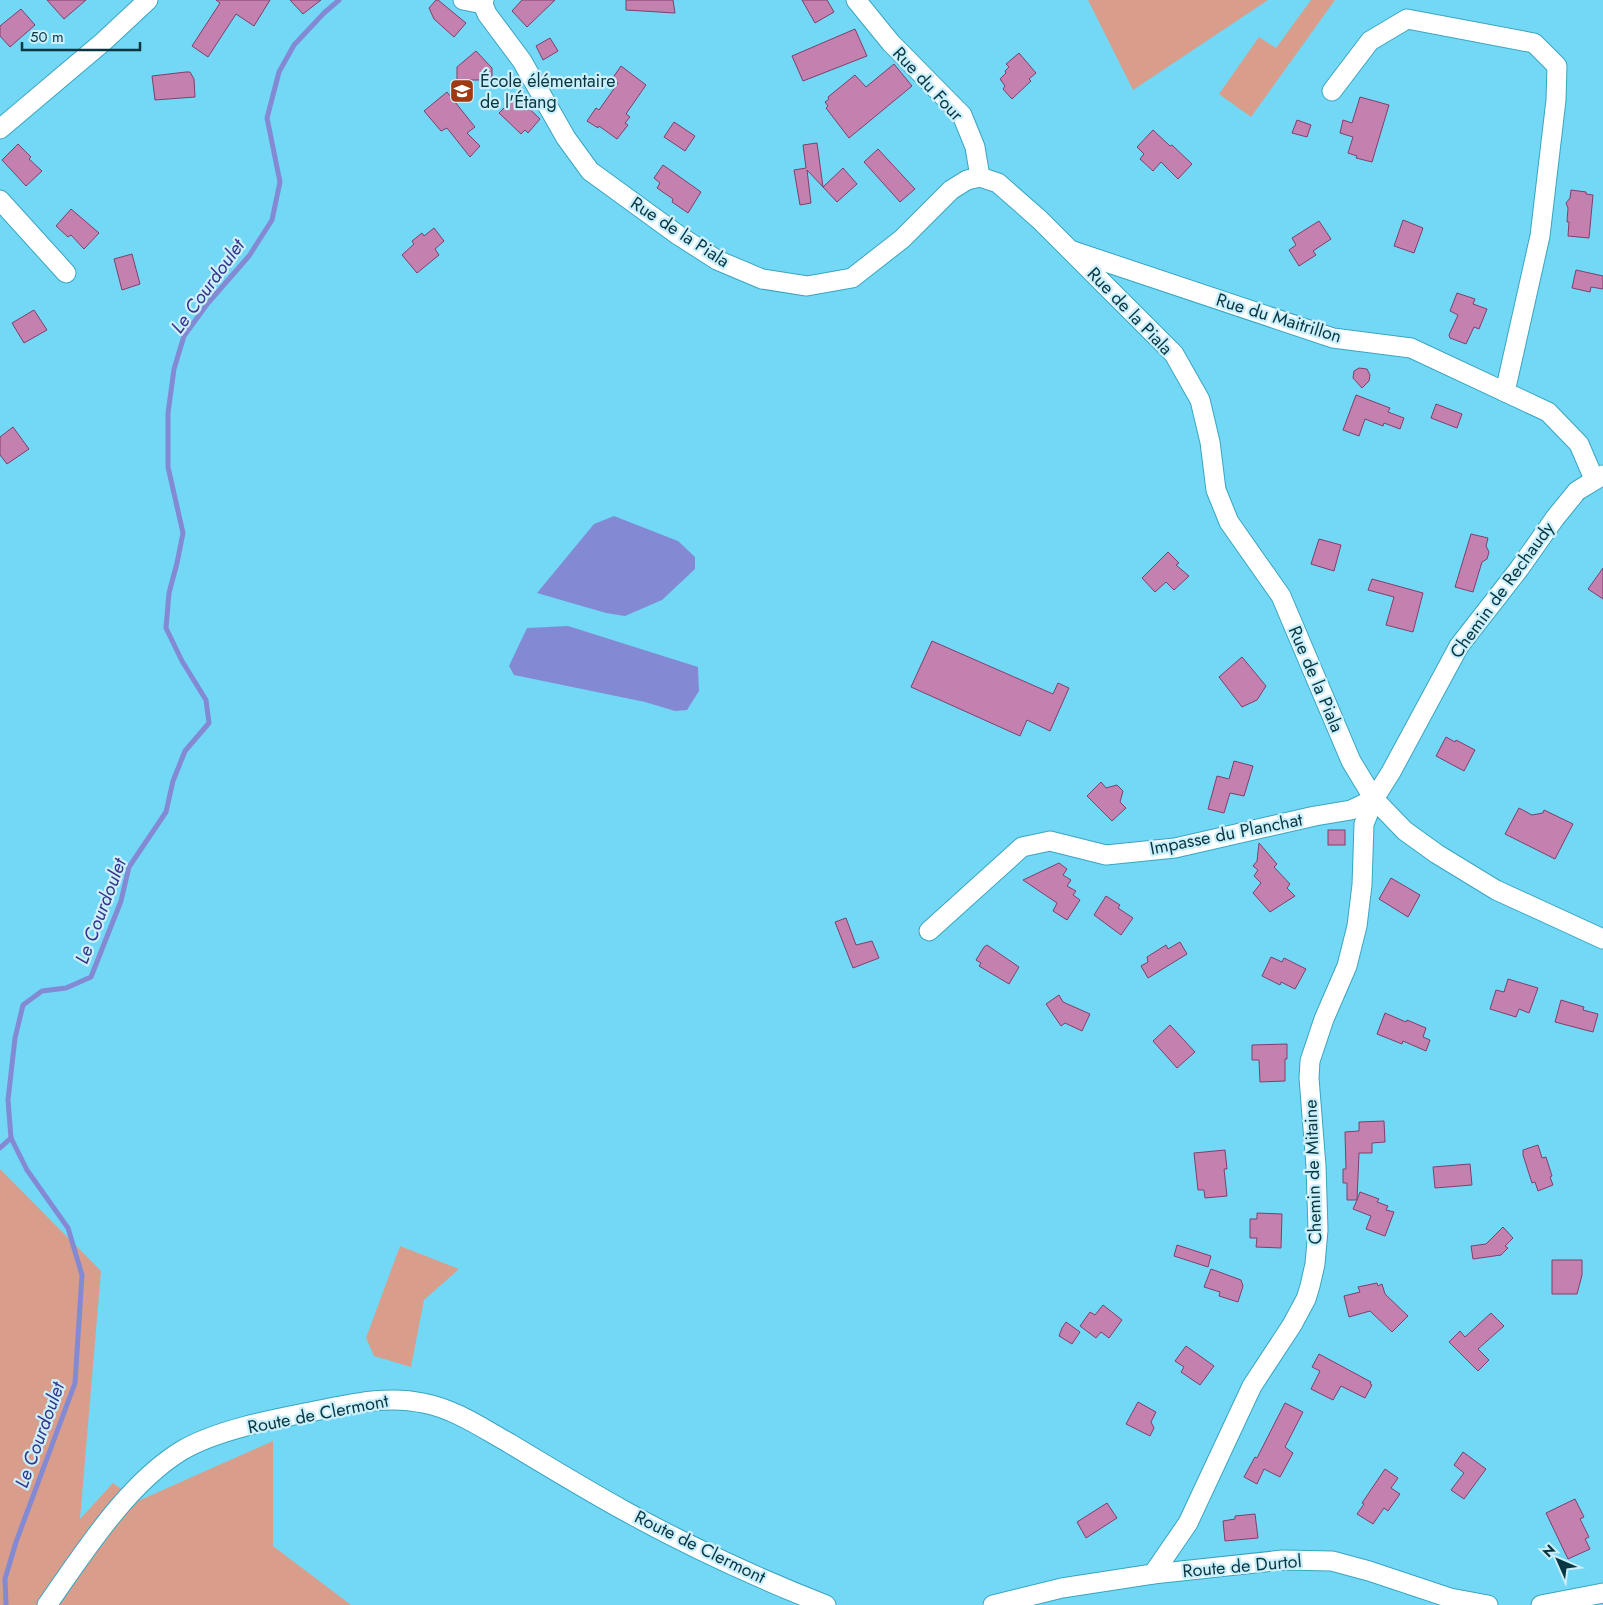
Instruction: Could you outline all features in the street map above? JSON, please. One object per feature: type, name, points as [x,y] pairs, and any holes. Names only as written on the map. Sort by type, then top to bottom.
[{"type":"street","points":[[0,129],[103,42],[148,0]]},
{"type":"street","points":[[463,0],[484,2]]},
{"type":"street","name":"Rue du Four","points":[[856,0],[890,43],[962,115],[975,147],[980,177]]},
{"type":"street","name":"Rue de la Piala","points":[[484,2],[487,14],[522,61],[566,138],[590,171],[678,235],[721,262],[762,279],[807,286],[852,278],[902,239],[951,190],[966,180],[980,177],[998,183],[1070,250],[1174,354],[1200,400],[1210,442],[1216,490],[1229,522],[1281,596],[1351,761],[1374,799],[1404,831],[1462,870],[1496,890],[1603,939]]},
{"type":"street","points":[[1332,91],[1370,41],[1407,20],[1534,43],[1557,66],[1554,118],[1540,236],[1505,392]]},
{"type":"street","points":[[0,200],[66,272]]},
{"type":"street","name":"Rue du Maitrillon","points":[[1070,250],[1333,338],[1410,348],[1548,412],[1579,444],[1599,477]]},
{"type":"street","name":"Chemin de Rechaudy","points":[[1374,799],[1391,772],[1459,646],[1519,569],[1554,518],[1577,491],[1599,477]]},
{"type":"street","name":"Impasse du Planchat","points":[[929,931],[1022,847],[1050,841],[1106,855],[1175,848],[1315,816],[1352,810],[1374,799]]},
{"type":"street","name":"Chemin de Mitaine","points":[[1153,1574],[1188,1523],[1252,1386],[1292,1325],[1306,1299],[1310,1286],[1315,1264],[1318,1230],[1316,1166],[1309,1078],[1310,1061],[1324,1019],[1347,966],[1357,926],[1362,885],[1364,824],[1374,799]]},
{"type":"street","name":"Route de Clermont","points":[[47,1605],[116,1511],[150,1474],[181,1451],[218,1435],[275,1418],[394,1398],[425,1403],[464,1417],[624,1511],[704,1551],[826,1605]]},
{"type":"street","name":"Route de Durtol","points":[[993,1605],[1062,1588],[1153,1574],[1283,1560],[1332,1561],[1369,1571],[1450,1598],[1488,1605]]},
{"type":"street","points":[[1541,1605],[1603,1593]]},
{"type":"shaded area","points":[[1088,0],[1268,0],[1133,90]]},
{"type":"shaded area","points":[[1311,0],[1335,0],[1251,117],[1219,94],[1259,37],[1276,48]]},
{"type":"shaded area","points":[[0,1169],[101,1271],[80,1519],[113,1483],[138,1501],[273,1441],[273,1546],[351,1605],[0,1605]]},
{"type":"shaded area","points":[[400,1246],[459,1269],[424,1300],[411,1367],[374,1356],[366,1338]]},
{"type":"water","points":[[614,516],[678,541],[695,557],[695,569],[662,600],[625,616],[606,613],[537,593],[594,524]]},
{"type":"water","points":[[568,626],[698,667],[699,691],[687,710],[675,711],[645,702],[514,675],[509,666],[527,628]]},
{"type":"building","points":[[47,0],[86,0],[64,19]]},
{"type":"building","points":[[216,0],[270,0],[254,26],[236,14],[208,57],[192,46],[220,3]]},
{"type":"building","points":[[290,0],[321,0],[303,14]]},
{"type":"building","points":[[436,0],[466,23],[454,37],[434,19],[429,8]]},
{"type":"building","points":[[522,0],[555,0],[527,27],[512,11]]},
{"type":"building","points":[[626,0],[673,0],[675,13],[626,10]]},
{"type":"building","points":[[802,0],[827,0],[834,12],[815,23]]},
{"type":"building","points":[[21,9],[35,25],[10,47],[0,36],[0,26]]},
{"type":"building","points":[[855,29],[867,56],[803,81],[792,56]]},
{"type":"building","points":[[550,38],[558,51],[543,60],[536,46]]},
{"type":"building","points":[[476,51],[492,68],[492,80],[457,80],[457,67]]},
{"type":"building","points":[[1019,53],[1036,73],[1029,79],[1031,81],[1012,99],[1003,89],[1005,86],[1000,79],[1009,67],[1006,64]]},
{"type":"building","points":[[894,64],[912,86],[849,138],[826,108],[828,106],[825,102],[829,99],[828,97],[855,75],[866,87]]},
{"type":"building","points":[[621,66],[646,85],[626,114],[630,117],[625,123],[628,125],[617,139],[599,126],[598,128],[587,121],[596,108],[599,110],[618,83],[612,79]]},
{"type":"building","points":[[190,72],[194,79],[195,97],[155,100],[152,76]]},
{"type":"building","points":[[447,92],[475,127],[467,133],[480,146],[470,157],[447,128],[441,131],[424,111]]},
{"type":"building","points":[[516,96],[540,119],[528,133],[525,130],[521,134],[499,113]]},
{"type":"building","points":[[1360,97],[1389,105],[1372,162],[1356,158],[1357,156],[1348,153],[1353,137],[1340,133],[1343,120],[1352,123]]},
{"type":"building","points":[[1297,120],[1311,125],[1307,137],[1292,133]]},
{"type":"building","points":[[674,122],[695,136],[685,151],[664,137]]},
{"type":"building","points":[[1153,130],[1192,164],[1178,179],[1161,162],[1153,171],[1140,159],[1144,154],[1137,147]]},
{"type":"building","points":[[817,143],[823,187],[807,170],[811,203],[800,205],[794,170],[806,168],[803,145]]},
{"type":"building","points":[[18,144],[31,157],[29,159],[42,171],[26,186],[2,160]]},
{"type":"building","points":[[878,149],[915,189],[900,202],[864,162]]},
{"type":"building","points":[[663,165],[701,192],[688,213],[657,188],[660,183],[654,178]]},
{"type":"building","points":[[843,168],[857,184],[837,202],[823,187]]},
{"type":"building","points":[[1571,190],[1593,195],[1589,238],[1568,236],[1569,222],[1567,222],[1568,208],[1566,203],[1570,198]]},
{"type":"building","points":[[71,209],[99,233],[84,249],[71,235],[68,237],[56,226]]},
{"type":"building","points":[[1403,220],[1423,228],[1414,253],[1394,246]]},
{"type":"building","points":[[1319,221],[1331,239],[1313,251],[1316,255],[1299,266],[1289,250],[1296,245],[1292,238]]},
{"type":"building","points":[[434,228],[444,241],[435,249],[439,255],[417,273],[402,255],[414,244],[412,241],[422,233],[424,236]]},
{"type":"building","points":[[132,254],[140,284],[122,290],[114,259]]},
{"type":"building","points":[[1576,270],[1603,276],[1603,289],[1591,287],[1590,292],[1572,288]]},
{"type":"building","points":[[1457,293],[1475,299],[1473,304],[1487,309],[1479,329],[1474,327],[1466,344],[1450,338],[1449,335],[1458,315],[1450,311]]},
{"type":"building","points":[[34,310],[47,330],[24,343],[12,323]]},
{"type":"building","points":[[1359,368],[1367,369],[1370,375],[1369,381],[1362,388],[1353,378],[1354,371]]},
{"type":"building","points":[[1356,395],[1390,408],[1388,412],[1404,418],[1400,429],[1384,423],[1383,426],[1365,419],[1359,436],[1343,430]]},
{"type":"building","points":[[1436,404],[1462,414],[1457,428],[1431,418]]},
{"type":"building","points":[[13,427],[29,449],[7,464],[0,455],[0,437]]},
{"type":"building","points":[[1471,534],[1488,538],[1486,546],[1489,552],[1487,559],[1482,562],[1473,592],[1455,587]]},
{"type":"building","points":[[1319,539],[1341,545],[1334,571],[1311,564]]},
{"type":"building","points":[[1168,552],[1179,563],[1176,565],[1189,576],[1174,590],[1166,582],[1155,592],[1142,578]]},
{"type":"building","points":[[1603,568],[1603,599],[1588,589]]},
{"type":"building","points":[[1372,579],[1423,593],[1413,632],[1386,625],[1394,597],[1368,590]]},
{"type":"building","points":[[932,641],[1053,694],[1058,683],[1069,688],[1050,731],[1027,720],[1020,736],[911,687]]},
{"type":"building","points":[[1242,657],[1266,686],[1257,700],[1242,707],[1219,677]]},
{"type":"building","points":[[1446,737],[1475,750],[1464,771],[1436,756]]},
{"type":"building","points":[[1234,761],[1253,766],[1244,796],[1230,793],[1224,813],[1208,809],[1217,776],[1229,779]]},
{"type":"building","points":[[1101,782],[1106,788],[1117,785],[1123,791],[1120,802],[1126,808],[1112,821],[1087,796]]},
{"type":"building","points":[[1519,808],[1532,815],[1543,813],[1544,810],[1573,824],[1555,859],[1505,834]]},
{"type":"building","points":[[1328,830],[1345,830],[1345,845],[1328,845]]},
{"type":"building","points":[[1259,843],[1277,864],[1274,867],[1290,884],[1287,888],[1295,896],[1270,912],[1253,893],[1261,883],[1254,876],[1258,870],[1253,866],[1257,861]]},
{"type":"building","points":[[1059,863],[1067,869],[1063,875],[1071,880],[1067,886],[1076,891],[1073,895],[1080,900],[1067,920],[1053,911],[1057,903],[1023,880]]},
{"type":"building","points":[[1391,878],[1420,895],[1408,917],[1379,899]]},
{"type":"building","points":[[1106,896],[1120,905],[1118,908],[1133,918],[1121,935],[1094,915]]},
{"type":"building","points":[[846,918],[856,945],[872,941],[879,958],[853,968],[835,922]]},
{"type":"building","points":[[1180,942],[1187,954],[1148,978],[1141,966],[1148,962],[1147,957],[1166,945],[1168,949]]},
{"type":"building","points":[[987,945],[1019,967],[1009,984],[979,966],[981,963],[976,960]]},
{"type":"building","points":[[1271,957],[1282,962],[1284,958],[1306,969],[1295,989],[1281,982],[1280,985],[1262,976]]},
{"type":"building","points":[[1508,979],[1538,988],[1529,1013],[1519,1009],[1516,1017],[1490,1009],[1496,990],[1504,992]]},
{"type":"building","points":[[1059,995],[1063,1002],[1090,1014],[1082,1031],[1065,1023],[1061,1026],[1046,1004]]},
{"type":"building","points":[[1561,1000],[1584,1007],[1583,1010],[1598,1014],[1593,1032],[1555,1022]]},
{"type":"building","points":[[1385,1013],[1426,1028],[1423,1037],[1430,1040],[1426,1051],[1403,1041],[1402,1044],[1377,1034]]},
{"type":"building","points":[[1170,1025],[1195,1052],[1177,1068],[1153,1041]]},
{"type":"building","points":[[1287,1044],[1285,1081],[1260,1082],[1259,1060],[1252,1060],[1252,1045]]},
{"type":"building","points":[[1384,1121],[1385,1142],[1372,1143],[1372,1153],[1359,1153],[1357,1200],[1347,1200],[1347,1183],[1343,1183],[1343,1169],[1346,1169],[1345,1132],[1359,1131],[1359,1122]]},
{"type":"building","points":[[1538,1145],[1542,1158],[1546,1157],[1553,1185],[1538,1191],[1535,1182],[1532,1183],[1523,1150]]},
{"type":"building","points":[[1225,1150],[1227,1169],[1224,1169],[1227,1196],[1205,1198],[1204,1190],[1198,1190],[1194,1153]]},
{"type":"building","points":[[1470,1164],[1472,1185],[1435,1188],[1433,1167]]},
{"type":"building","points":[[1360,1192],[1379,1199],[1377,1202],[1388,1206],[1386,1210],[1394,1212],[1385,1236],[1366,1229],[1371,1216],[1353,1209]]},
{"type":"building","points":[[1257,1213],[1282,1214],[1281,1248],[1256,1247],[1257,1238],[1250,1238],[1250,1219],[1257,1219]]},
{"type":"building","points":[[1503,1227],[1513,1238],[1505,1246],[1508,1248],[1501,1255],[1473,1259],[1471,1246],[1486,1244]]},
{"type":"building","points":[[1177,1245],[1211,1256],[1208,1267],[1174,1256]]},
{"type":"building","points":[[1552,1260],[1582,1260],[1582,1275],[1577,1294],[1552,1294]]},
{"type":"building","points":[[1211,1269],[1241,1280],[1243,1286],[1238,1302],[1219,1296],[1220,1292],[1204,1287]]},
{"type":"building","points":[[1377,1283],[1378,1286],[1382,1284],[1385,1294],[1408,1316],[1392,1332],[1370,1311],[1349,1317],[1344,1296],[1360,1292],[1358,1287]]},
{"type":"building","points":[[1103,1305],[1122,1320],[1109,1338],[1101,1332],[1096,1338],[1080,1326],[1090,1312],[1095,1315]]},
{"type":"building","points":[[1491,1313],[1504,1326],[1478,1349],[1489,1360],[1478,1371],[1449,1342],[1460,1331],[1465,1337]]},
{"type":"building","points":[[1066,1322],[1080,1332],[1072,1344],[1059,1336]]},
{"type":"building","points":[[1186,1346],[1214,1366],[1200,1385],[1181,1372],[1184,1367],[1175,1361]]},
{"type":"building","points":[[1319,1354],[1371,1382],[1370,1384],[1372,1385],[1365,1398],[1341,1386],[1333,1400],[1311,1389],[1320,1371],[1312,1367]]},
{"type":"building","points":[[1138,1402],[1156,1412],[1151,1422],[1154,1428],[1150,1436],[1126,1424]]},
{"type":"building","points":[[1285,1403],[1303,1412],[1285,1447],[1293,1453],[1280,1477],[1264,1469],[1257,1484],[1244,1477],[1255,1457],[1257,1458]]},
{"type":"building","points":[[1463,1452],[1486,1469],[1464,1499],[1451,1490],[1464,1473],[1454,1465]]},
{"type":"building","points":[[1385,1469],[1398,1478],[1391,1488],[1400,1494],[1388,1511],[1384,1508],[1373,1524],[1357,1514],[1364,1504],[1362,1503]]},
{"type":"building","points":[[1575,1499],[1584,1517],[1580,1519],[1589,1537],[1585,1539],[1590,1549],[1568,1559],[1546,1513]]},
{"type":"building","points":[[1107,1503],[1117,1518],[1086,1538],[1077,1522]]},
{"type":"building","points":[[1255,1514],[1258,1538],[1225,1541],[1223,1521],[1235,1519],[1235,1516]]},
{"type":"waterway","name":"Le Courdoulet","points":[[6,1605],[5,1579],[16,1542],[75,1383],[82,1275],[68,1228],[27,1170],[11,1138],[8,1100],[15,1038],[23,1005],[42,991],[66,988],[91,977],[121,901],[129,867],[166,812],[173,781],[185,751],[209,723],[206,700],[182,661],[166,628],[169,593],[183,533],[168,467],[168,413],[174,369],[184,336],[208,303],[249,256],[272,220],[280,182],[267,118],[279,72],[294,45],[339,0]]},
{"type":"waterway","points":[[0,1148],[11,1138]]},
{"type":"place","name":"École élémentaire de l'Étang","points":[[462,91]]}]
